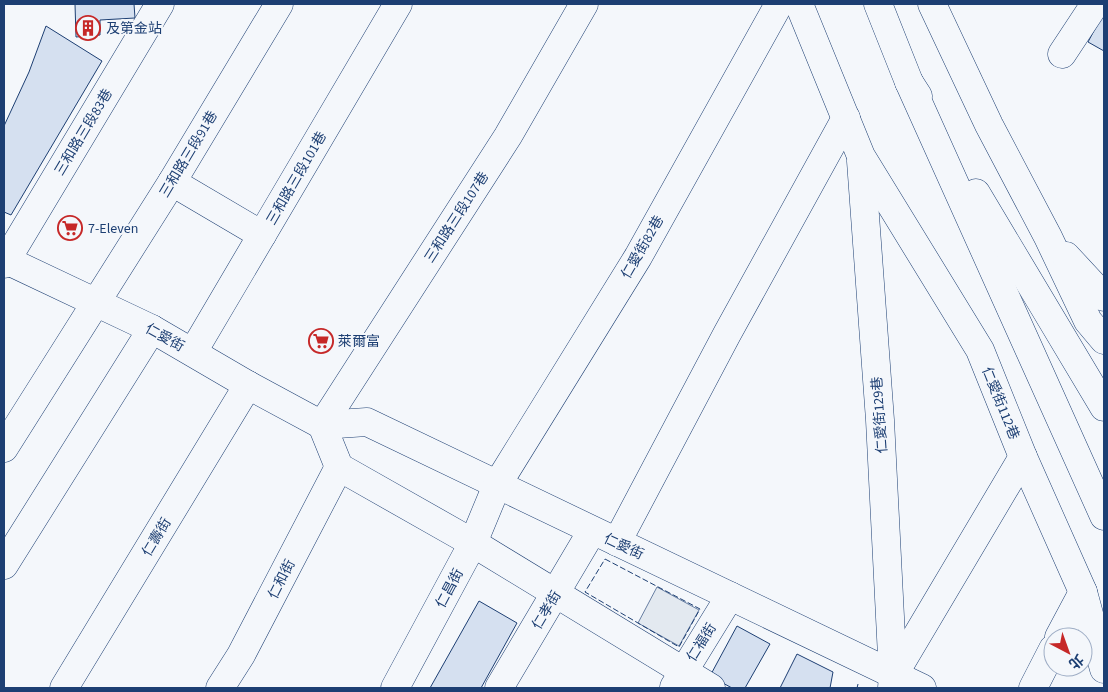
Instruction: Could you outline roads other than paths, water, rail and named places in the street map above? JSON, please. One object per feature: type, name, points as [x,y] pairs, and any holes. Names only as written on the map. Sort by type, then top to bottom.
[{"type":"main road","name":"三和路三段83巷","points":[[4,261],[160,4]]},
{"type":"main road","name":"三和路三段91巷","points":[[4,448],[172,182],[279,4]]},
{"type":"main road","name":"三和路三段101巷","points":[[193,352],[398,4]]},
{"type":"main road","name":"三和路三段107巷","points":[[322,425],[508,136],[584,4]]},
{"type":"main road","name":"仁愛街82巷","points":[[497,486],[638,257],[779,4]]},
{"type":"main road","points":[[799,4],[861,156]]},
{"type":"main road","points":[[878,4],[909,82],[1079,456],[1104,516]]},
{"type":"main road","points":[[932,4],[990,126],[1048,237],[1088,321],[1104,340]]},
{"type":"main road","points":[[1062,54],[1095,4]]},
{"type":"main road","points":[[909,82],[1104,407]]},
{"type":"main road","points":[[617,542],[727,334],[846,118]]},
{"type":"main road","name":"仁愛街112巷","points":[[861,156],[980,350],[1023,457],[1083,592],[1104,669]]},
{"type":"main road","name":"仁愛街129巷","points":[[861,156],[880,420],[892,682]]},
{"type":"main road","points":[[172,182],[262,236]]},
{"type":"main road","points":[[1048,237],[1104,297]]},
{"type":"main road","name":"仁愛街","points":[[4,261],[152,329],[248,385],[322,425],[366,422],[730,596],[892,682],[922,688]]},
{"type":"main road","points":[[4,565],[152,329]]},
{"type":"main road","name":"仁壽街","points":[[64,688],[248,385]]},
{"type":"main road","points":[[322,425],[338,467],[473,543],[555,593],[678,680],[711,688]]},
{"type":"main road","points":[[892,682],[1023,457]]},
{"type":"main road","name":"仁和街","points":[[220,688],[241,655],[338,467]]},
{"type":"main road","name":"仁昌街","points":[[395,688],[473,543],[497,486]]},
{"type":"main road","name":"仁孝街","points":[[499,688],[592,531]]},
{"type":"main road","points":[[1064,627],[1083,592]]},
{"type":"main road","name":"仁福街","points":[[678,680],[730,596]]},
{"type":"main road","points":[[1033,688],[1043,668]]},
{"type":"place","name":"及第金站","points":[[88,28]]},
{"type":"place","name":"7-Eleven","points":[[70,228]]},
{"type":"place","name":"萊爾富","points":[[321,341]]}]
